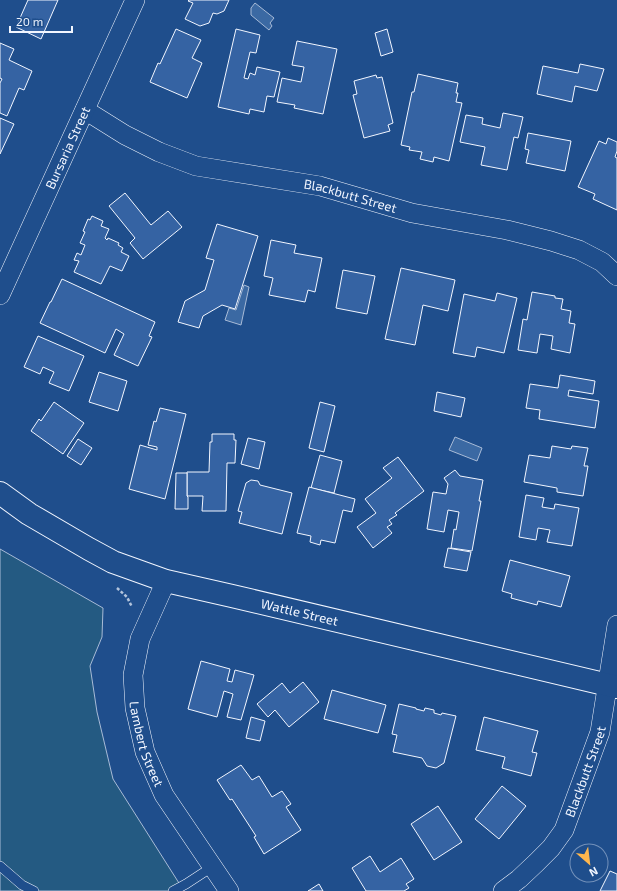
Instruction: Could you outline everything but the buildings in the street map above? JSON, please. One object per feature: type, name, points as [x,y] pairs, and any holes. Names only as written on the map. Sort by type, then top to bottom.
[{"type":"street","name":"Bursaria Street","points":[[0,295],[135,0]]},
{"type":"street","name":"Blackbutt Street","points":[[84,110],[125,135],[159,152],[196,166],[320,186],[412,213],[507,230],[551,241],[580,250],[602,262],[617,276]]},
{"type":"street","name":"Wattle Street","points":[[0,493],[30,514],[107,559],[166,581],[612,686]]},
{"type":"street","name":"Lambert Street","points":[[166,581],[140,639],[133,675],[135,708],[145,752],[164,795],[229,891]]},
{"type":"street","name":"Blackbutt Street","points":[[503,891],[519,879],[551,848],[564,830],[600,732],[612,686],[617,625]]},
{"type":"lane","points":[[0,866],[22,885],[34,891]]},
{"type":"lane","points":[[173,891],[212,867]]},
{"type":"shaded area","points":[[255,3],[274,18],[270,23],[272,26],[269,30],[251,15],[251,8]]},
{"type":"shaded area","points":[[244,285],[249,287],[241,325],[225,320],[229,308],[236,310]]},
{"type":"shaded area","points":[[455,437],[482,448],[477,461],[449,450]]},
{"type":"shaded area","points":[[0,549],[103,608],[102,637],[90,666],[97,712],[113,779],[184,891],[0,891]]}]
